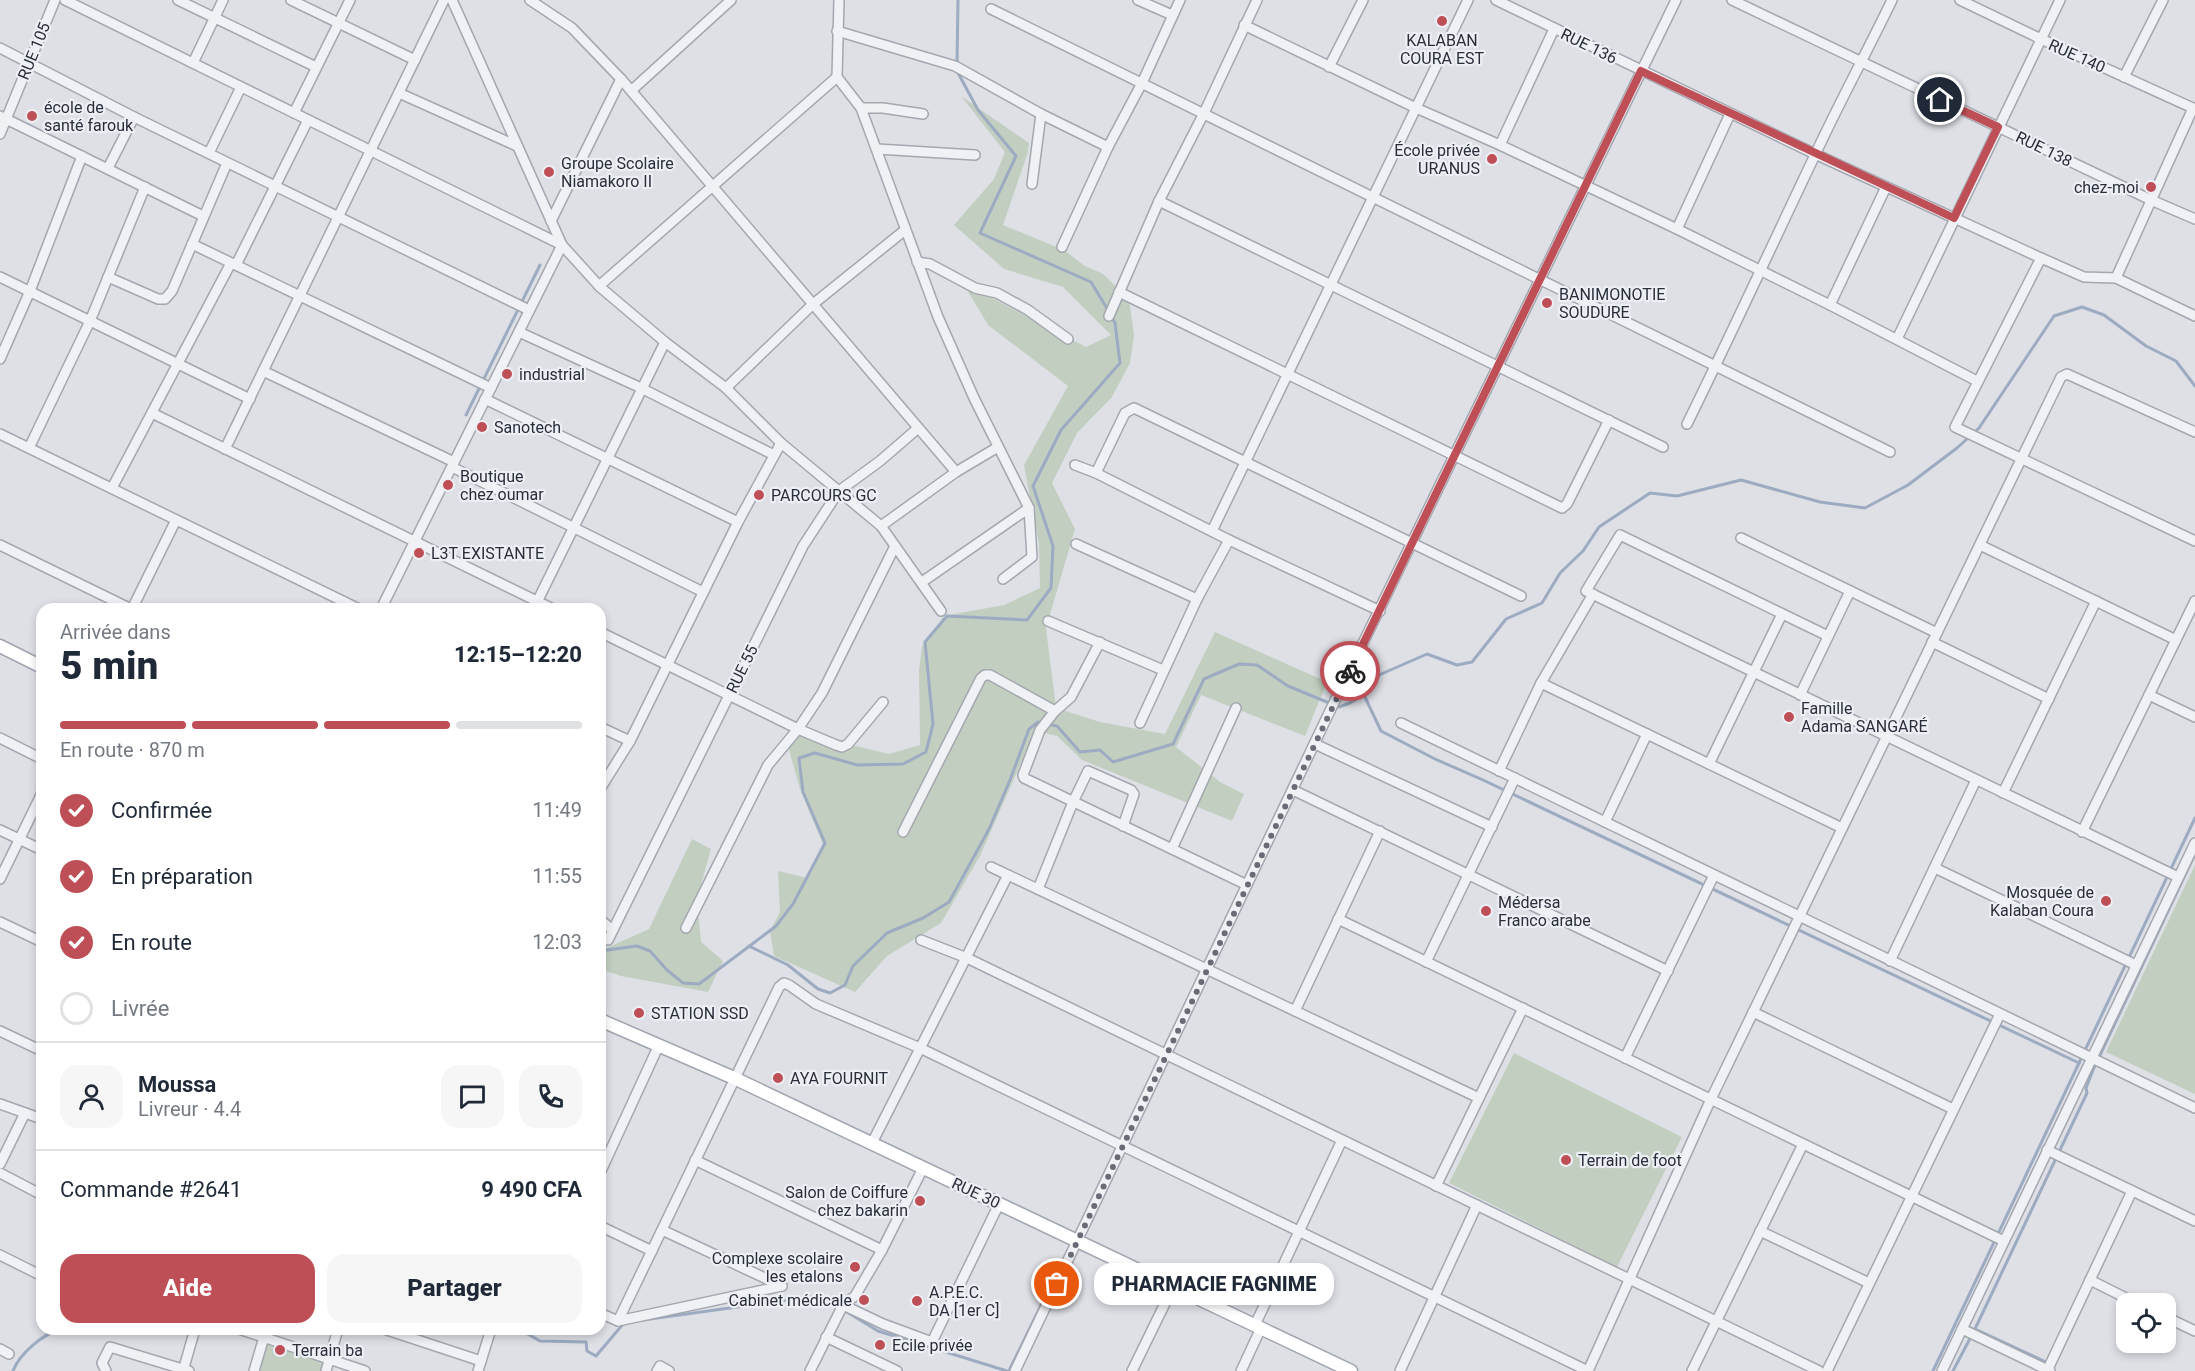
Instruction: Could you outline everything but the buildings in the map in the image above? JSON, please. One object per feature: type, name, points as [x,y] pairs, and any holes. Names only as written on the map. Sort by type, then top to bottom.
[{"type":"main road","points":[[0,646],[36,664]]},
{"type":"main road","name":"RUE 30","points":[[606,1024],[734,1078],[1349,1371]]},
{"type":"street","name":"RUE 105","points":[[0,134],[3,117],[29,63],[55,0]]},
{"type":"street","points":[[64,0],[562,245]]},
{"type":"street","points":[[177,0],[316,67]]},
{"type":"street","points":[[193,63],[223,0]]},
{"type":"street","points":[[291,0],[415,60]]},
{"type":"street","points":[[294,113],[350,0]]},
{"type":"street","points":[[225,449],[445,0]]},
{"type":"street","points":[[445,0],[562,245],[599,286],[665,342],[726,388],[781,443],[881,526],[941,611]]},
{"type":"street","points":[[530,0],[572,28],[632,90],[917,429],[956,472]]},
{"type":"street","points":[[632,90],[732,0]]},
{"type":"street","points":[[838,0],[837,77],[861,108],[917,262],[958,363],[1029,508],[1032,557],[1004,579]]},
{"type":"street","points":[[1138,0],[1172,15]]},
{"type":"street","points":[[1062,247],[1180,0]]},
{"type":"street","points":[[1109,316],[1159,201],[1204,113],[1257,0]]},
{"type":"street","points":[[1329,67],[1363,0]]},
{"type":"street","points":[[1212,531],[1468,0]]},
{"type":"street","name":"RUE 136","points":[[1496,0],[1730,114],[2041,258],[2084,277],[2116,279]]},
{"type":"street","points":[[1016,1371],[1338,694],[1676,0]]},
{"type":"street","name":"RUE 138","points":[[1732,0],[2195,219]]},
{"type":"street","points":[[1687,424],[1762,271],[1815,154],[1892,0]]},
{"type":"street","name":"RUE 140","points":[[1960,0],[2194,108]]},
{"type":"street","points":[[1898,339],[2060,0]]},
{"type":"street","points":[[2124,77],[2163,0]]},
{"type":"street","points":[[991,9],[1890,452]]},
{"type":"street","points":[[1244,25],[1677,229],[1977,381]]},
{"type":"street","points":[[1500,144],[1554,29]]},
{"type":"street","points":[[837,31],[955,66],[1041,114],[1108,147]]},
{"type":"street","points":[[0,48],[134,117],[529,310]]},
{"type":"street","points":[[599,286],[837,77]]},
{"type":"street","points":[[551,221],[621,79]]},
{"type":"street","points":[[209,153],[241,87]]},
{"type":"street","points":[[399,93],[516,146]]},
{"type":"street","points":[[861,108],[883,108],[923,114]]},
{"type":"street","points":[[2194,108],[2116,279],[2195,316]]},
{"type":"street","points":[[1032,184],[1041,114]]},
{"type":"street","points":[[1677,229],[1730,114]]},
{"type":"street","points":[[3,117],[203,216]]},
{"type":"street","points":[[108,168],[134,117]]},
{"type":"street","points":[[112,488],[308,120]]},
{"type":"street","points":[[877,149],[975,155]]},
{"type":"street","points":[[0,359],[30,291],[82,156]]},
{"type":"street","points":[[108,277],[158,299],[165,299],[172,291],[227,163]]},
{"type":"street","points":[[29,448],[90,321],[145,187]]},
{"type":"street","points":[[1830,305],[1886,187]]},
{"type":"street","points":[[1159,201],[1663,447]]},
{"type":"street","points":[[726,388],[812,305],[905,230]]},
{"type":"street","points":[[192,244],[491,388]]},
{"type":"street","points":[[384,603],[562,245]]},
{"type":"street","points":[[2041,258],[1955,427],[2195,541]]},
{"type":"street","points":[[917,262],[930,264],[975,288],[997,293],[1028,310],[1068,339]]},
{"type":"street","points":[[0,277],[250,399]]},
{"type":"street","points":[[1119,292],[1562,508],[1567,504],[1609,420]]},
{"type":"street","points":[[519,332],[641,388],[774,455]]},
{"type":"street","points":[[152,413],[537,602],[665,342]]},
{"type":"street","points":[[263,371],[703,592]]},
{"type":"street","points":[[618,1321],[734,1078],[779,987],[784,983],[816,1004],[920,1048],[1588,1371],[1711,1099],[2057,383],[2067,374],[2195,432]]},
{"type":"street","points":[[485,399],[738,522]]},
{"type":"street","points":[[1096,473],[1125,413],[1134,408],[1521,597]]},
{"type":"street","name":"RUE 55","points":[[608,940],[803,546],[839,491],[880,461],[917,429]]},
{"type":"street","points":[[0,434],[347,603]]},
{"type":"street","points":[[606,779],[630,741],[738,522],[781,443]]},
{"type":"street","points":[[881,526],[956,472],[998,447]]},
{"type":"street","points":[[1075,465],[1096,473],[1229,540],[1380,611]]},
{"type":"street","points":[[921,582],[1029,508]]},
{"type":"street","points":[[134,603],[176,520]]},
{"type":"street","points":[[1828,636],[1620,535],[1586,591],[2178,878]]},
{"type":"street","points":[[1741,538],[1850,591],[2049,699]]},
{"type":"street","points":[[1140,723],[1197,599],[1229,540]]},
{"type":"street","points":[[1076,544],[1197,599]]},
{"type":"street","points":[[0,545],[119,603]]},
{"type":"street","points":[[1980,545],[2176,640]]},
{"type":"street","points":[[686,928],[768,765],[798,729],[822,693],[895,546]]},
{"type":"street","points":[[1800,695],[1850,591]]},
{"type":"street","points":[[1499,771],[1541,683],[1593,594]]},
{"type":"street","points":[[2003,793],[2096,601]]},
{"type":"street","points":[[2082,832],[2195,601]]},
{"type":"street","points":[[1709,764],[1782,614]]},
{"type":"street","points":[[1048,621],[1163,670]]},
{"type":"street","points":[[606,635],[798,729],[842,747],[848,744],[883,702]]},
{"type":"street","points":[[1100,642],[1071,697],[1054,711],[1040,730],[1023,775],[1026,780],[1247,885]]},
{"type":"street","points":[[903,832],[981,678],[990,675],[1054,711]]},
{"type":"street","points":[[1541,683],[1842,828]]},
{"type":"street","points":[[2149,695],[2195,717]]},
{"type":"street","points":[[1172,849],[1236,708]]},
{"type":"street","points":[[1401,723],[2195,1107]]},
{"type":"street","points":[[606,730],[630,741]]},
{"type":"street","points":[[1605,822],[1647,734]]},
{"type":"street","points":[[0,738],[36,756]]},
{"type":"street","points":[[1315,744],[1491,826]]},
{"type":"street","points":[[1038,889],[1073,801],[1088,771],[1131,790],[1134,798],[1123,826]]},
{"type":"street","points":[[1426,962],[1515,778]]},
{"type":"street","points":[[1890,961],[1976,780]]},
{"type":"street","points":[[1293,790],[1668,971]]},
{"type":"street","points":[[0,879],[36,805]]},
{"type":"street","points":[[0,830],[36,847]]},
{"type":"street","points":[[1295,1011],[1380,831]]},
{"type":"street","points":[[1942,1371],[2195,843]]},
{"type":"street","points":[[991,867],[1479,1098]]},
{"type":"street","points":[[1935,868],[2136,965]]},
{"type":"street","points":[[872,1143],[1008,875]]},
{"type":"street","points":[[1625,1058],[1714,875]]},
{"type":"street","points":[[1338,919],[2004,1241]]},
{"type":"street","points":[[0,922],[36,939]]},
{"type":"street","points":[[606,924],[612,930]]},
{"type":"street","points":[[921,940],[967,958],[1819,1371]]},
{"type":"street","points":[[1436,1186],[1523,1008]]},
{"type":"street","points":[[1753,1012],[1953,1109]]},
{"type":"street","points":[[1827,1371],[2000,1014]]},
{"type":"street","points":[[0,1031],[36,1048]]},
{"type":"street","points":[[606,1160],[658,1047]]},
{"type":"street","points":[[0,1104],[36,1117]]},
{"type":"street","points":[[0,1164],[25,1113]]},
{"type":"street","points":[[1241,1371],[1299,1231],[1342,1140]]},
{"type":"street","points":[[1692,1371],[1803,1144]]},
{"type":"street","points":[[2048,1150],[2195,1221]]},
{"type":"street","points":[[695,1160],[882,1250]]},
{"type":"street","points":[[810,1371],[843,1305],[855,1296],[882,1250],[923,1168]]},
{"type":"street","points":[[0,1173],[36,1192]]},
{"type":"street","points":[[1962,1329],[2048,1371],[2133,1191]]},
{"type":"street","points":[[843,1305],[883,1324],[929,1341],[933,1340],[999,1204]]},
{"type":"street","points":[[1400,1371],[1477,1205]]},
{"type":"street","points":[[606,1229],[652,1251]]},
{"type":"street","points":[[606,1316],[618,1321],[782,1286],[662,1230]]},
{"type":"street","points":[[1760,1231],[1869,1283]]},
{"type":"street","points":[[0,1255],[36,1273]]},
{"type":"street","points":[[2090,1280],[2116,1293]]},
{"type":"street","points":[[1132,1371],[1173,1287]]},
{"type":"street","points":[[2176,1322],[2195,1331]]},
{"type":"street","points":[[106,1371],[102,1363],[110,1347],[185,1370],[194,1335]]},
{"type":"street","points":[[258,1335],[366,1371]]},
{"type":"street","points":[[326,1371],[336,1335]]},
{"type":"street","points":[[399,1335],[479,1368],[489,1335]]},
{"type":"street","points":[[254,1371],[264,1337]]},
{"type":"street","points":[[826,1337],[897,1371]]},
{"type":"street","points":[[657,1371],[660,1366],[669,1371]]},
{"type":"green space","points":[[961,96],[1029,143],[1003,225],[1064,250],[1085,266],[1103,274],[1129,299],[1134,335],[1130,363],[1112,397],[1077,433],[1052,483],[1075,529],[1046,628],[1056,708],[1100,722],[1165,734],[1215,632],[1327,682],[1305,736],[1201,695],[1176,747],[1220,782],[1244,794],[1232,821],[1082,760],[1057,736],[1035,731],[980,856],[941,923],[887,956],[855,992],[774,956],[770,931],[780,912],[778,871],[808,878],[824,847],[800,789],[788,746],[806,730],[843,743],[889,754],[920,745],[919,671],[922,646],[944,616],[1004,605],[1040,588],[1039,544],[1024,465],[1068,386],[988,325],[963,283],[1086,347],[1111,335],[1063,287],[1004,269],[954,225],[994,179],[1005,152]]},
{"type":"green space","points":[[692,839],[711,849],[697,899],[701,942],[723,961],[708,992],[621,976],[606,971],[606,948],[649,929]]},
{"type":"green space","points":[[2195,865],[2195,1094],[2106,1052]]},
{"type":"green space","name":"Terrain de foot","points":[[1514,1053],[1682,1137],[1617,1267],[1449,1183]]},
{"type":"green space","name":"Terrain ba","points":[[267,1341],[327,1359],[323,1371],[257,1371]]},
{"type":"waterway","points":[[957,64],[958,0]]},
{"type":"waterway","points":[[957,71],[978,110],[1016,156],[980,233],[1091,282],[1108,310]]},
{"type":"waterway","points":[[466,415],[540,265]]},
{"type":"waterway","points":[[749,946],[788,965],[818,989],[830,993],[845,985],[853,966],[887,933],[923,918],[949,902],[989,829],[1029,729],[1038,722],[1057,726],[1080,752],[1100,750],[1113,762],[1173,744],[1204,679],[1239,664],[1257,665],[1288,686],[1339,707],[1364,694],[1374,685],[1379,675],[1427,654],[1457,665],[1472,662],[1506,619],[1542,603],[1560,573],[1583,551],[1599,527],[1650,493],[1677,496],[1741,480],[1820,502],[1865,508],[1908,485],[1957,448],[1979,428],[2054,316],[2082,307],[2104,315],[2146,346],[2176,361],[2195,386]]},
{"type":"waterway","points":[[606,950],[637,946],[650,951],[667,970],[683,983],[699,984],[776,926],[793,904],[825,843],[803,792],[799,758],[815,753],[857,765],[903,764],[926,752],[933,724],[925,642],[947,616],[1027,620],[1051,588],[1053,546],[1033,486],[1061,430],[1120,363],[1115,323],[1111,316]]},
{"type":"waterway","points":[[1364,695],[1381,731],[1435,759],[2079,1063],[1933,1371]]},
{"type":"waterway","points":[[2079,1063],[2195,818]]},
{"type":"waterway","points":[[1953,1371],[2087,1093],[2086,1088],[2093,1070],[2195,854]]},
{"type":"waterway","points":[[1009,1371],[1063,1260]]},
{"type":"waterway","points":[[643,1320],[817,1296],[836,1305]]},
{"type":"waterway","points":[[847,1312],[878,1331],[1007,1371]]},
{"type":"waterway","points":[[530,1335],[540,1341],[586,1342],[587,1351],[596,1356],[624,1323]]},
{"type":"waterway","points":[[1975,1329],[2044,1361],[2039,1371]]},
{"type":"waterway","points":[[13,1371],[16,1364],[33,1345],[47,1335]]},
{"type":"way so far","points":[[1057,1284],[1350,671]]},
{"type":"place","name":"KALABAN COURA EST","points":[[1442,21]]},
{"type":"place","name":"école de santé farouk","points":[[32,116]]},
{"type":"place","name":"École privée URANUS","points":[[1492,159]]},
{"type":"place","name":"Groupe Scolaire Niamakoro II","points":[[549,172]]},
{"type":"place","name":"chez-moi","points":[[2151,187]]},
{"type":"place","name":"BANIMONOTIE SOUDURE","points":[[1547,303]]},
{"type":"place","name":"industrial","points":[[507,374]]},
{"type":"place","name":"Sanotech","points":[[482,427]]},
{"type":"place","name":"Boutique chez oumar","points":[[448,485]]},
{"type":"place","name":"PARCOURS GC","points":[[759,495]]},
{"type":"place","name":"L3T EXISTANTE","points":[[419,553]]},
{"type":"place","name":"Famille Adama SANGARÉ","points":[[1789,717]]},
{"type":"place","name":"Mosquée de Kalaban Coura","points":[[2106,901]]},
{"type":"place","name":"Médersa Franco arabe","points":[[1486,911]]},
{"type":"place","name":"STATION SSD","points":[[639,1013]]},
{"type":"place","name":"AYA FOURNIT","points":[[778,1078]]},
{"type":"place","name":"Terrain de foot","points":[[1566,1160]]},
{"type":"place","name":"Salon de Coiffure chez bakarin","points":[[920,1201]]},
{"type":"place","name":"Complexe scolaire les etalons","points":[[855,1267]]},
{"type":"place","name":"PHARMACIE FAGNIME","points":[[1057,1284]]},
{"type":"place","name":"Cabinet médicale","points":[[864,1300]]},
{"type":"place","name":"A.P.E.C. DA [1er C]","points":[[917,1301]]},
{"type":"place","name":"Ecile privée","points":[[880,1345]]},
{"type":"place","name":"Terrain ba","points":[[280,1350]]},
{"type":"route","points":[[1350,671],[1641,71],[1954,218],[1998,127],[1940,100]]}]
